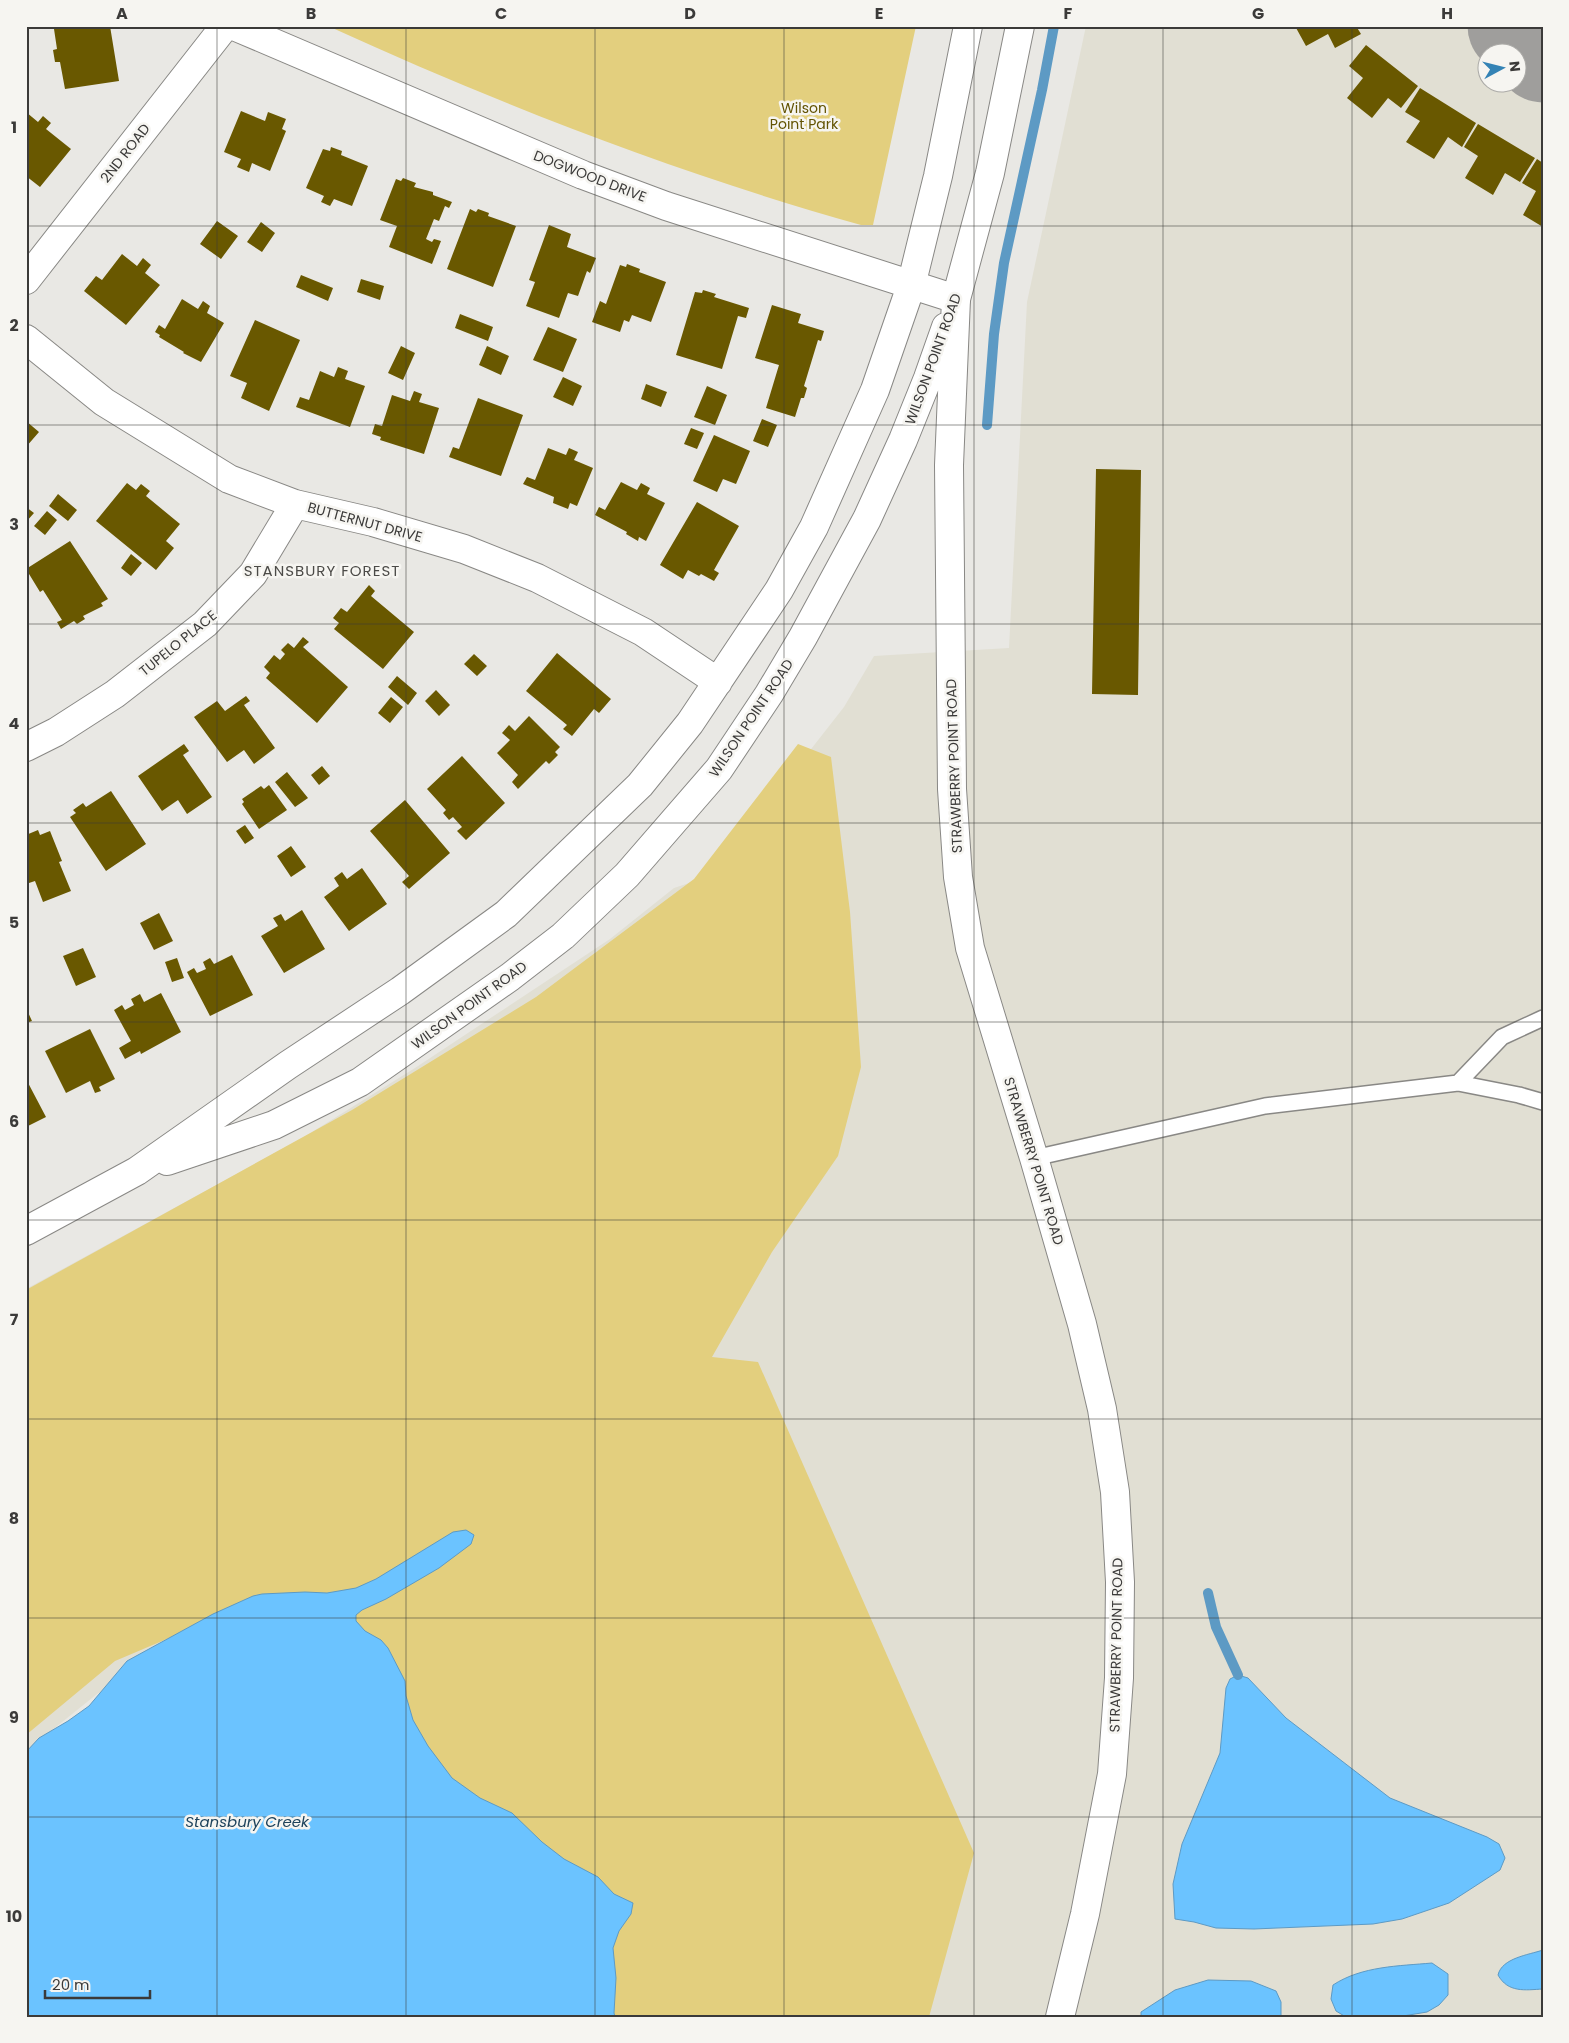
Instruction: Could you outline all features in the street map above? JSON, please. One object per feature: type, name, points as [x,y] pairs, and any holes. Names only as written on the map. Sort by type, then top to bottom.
[{"type":"street","name":"2ND ROAD","points":[[26,280],[224,26]]},
{"type":"street","name":"DOGWOOD DRIVE","points":[[234,26],[583,175],[666,206],[956,299]]},
{"type":"street","name":"WILSON POINT ROAD","points":[[26,1230],[137,1171],[288,1065],[400,991],[506,914],[640,785],[690,723],[779,590],[814,527],[875,390],[911,286],[938,176],[968,26]]},
{"type":"street","name":"WILSON POINT ROAD","points":[[137,1171],[274,1125],[360,1082],[563,936],[627,875],[720,769],[769,694],[803,637],[867,519],[899,449],[928,378],[956,299],[990,173],[1020,26]]},
{"type":"street","name":"STRAWBERRY POINT ROAD","points":[[956,299],[948,465],[952,789],[958,877],[970,948],[1082,1324],[1102,1409],[1115,1492],[1120,1582],[1119,1678],[1112,1774],[1085,1914],[1060,2017]]},
{"type":"street","name":"BUTTERNUT DRIVE","points":[[26,339],[104,402],[229,479],[295,504],[373,522],[464,549],[537,578],[643,632],[718,682]]},
{"type":"street","name":"TUPELO PLACE","points":[[26,747],[56,732],[114,694],[205,624],[253,574],[295,504]]},
{"type":"lane","points":[[1458,1083],[1502,1037],[1543,1018]]},
{"type":"lane","points":[[1034,1158],[1265,1106],[1458,1083],[1519,1095],[1543,1102]]},
{"type":"shaded area","points":[[1086,26],[1543,26],[1543,2017],[560,2017],[201,1645],[97,1694],[26,1751],[26,1289],[304,1137],[415,1068],[610,939],[674,888],[692,882],[772,799],[844,707],[874,656],[1009,648],[1027,302]]},
{"type":"green space","name":"Wilson Point Park","points":[[328,26],[916,26],[873,225],[861,225],[725,183],[591,136],[459,83]]},
{"type":"green space","points":[[798,744],[831,757],[850,912],[861,1067],[838,1156],[772,1252],[712,1357],[758,1362],[974,1853],[929,2017],[563,2017],[214,1619],[115,1661],[26,1735],[26,1290],[352,1110],[536,997],[694,879]]},
{"type":"water","name":"Stansbury Creek","points":[[466,1530],[474,1535],[471,1544],[439,1568],[386,1599],[362,1610],[356,1615],[356,1621],[365,1631],[381,1640],[388,1648],[405,1681],[406,1696],[413,1720],[428,1746],[452,1778],[480,1798],[512,1813],[542,1842],[564,1859],[598,1877],[614,1894],[633,1903],[631,1914],[619,1931],[613,1948],[616,1978],[615,2017],[26,2017],[26,1752],[39,1738],[89,1706],[127,1661],[213,1614],[253,1596],[262,1594],[327,1593],[356,1588],[376,1579],[453,1532]]},
{"type":"water","points":[[1238,1675],[1248,1678],[1286,1718],[1390,1798],[1487,1837],[1499,1844],[1505,1858],[1500,1870],[1449,1903],[1402,1919],[1373,1924],[1254,1929],[1216,1928],[1175,1919],[1173,1884],[1182,1844],[1220,1753],[1226,1688],[1230,1679]]},
{"type":"water","points":[[1543,1950],[1543,1989],[1523,1990],[1512,1988],[1502,1981],[1498,1975],[1500,1969],[1510,1961]]},
{"type":"water","points":[[1432,1963],[1448,1974],[1448,1995],[1439,2005],[1427,2012],[1397,2017],[1346,2017],[1336,2011],[1331,1999],[1333,1985],[1344,1979],[1368,1970]]},
{"type":"water","points":[[1208,1980],[1251,1981],[1276,1991],[1281,2002],[1281,2016],[1141,2017],[1141,2012],[1175,1990]]},
{"type":"building","points":[[68,26],[110,26],[119,81],[65,89],[60,62],[55,62],[53,50],[57,49],[54,29]]},
{"type":"building","points":[[1295,26],[1356,26],[1361,34],[1335,48],[1328,34],[1306,46]]},
{"type":"building","points":[[1366,45],[1418,86],[1401,108],[1388,98],[1372,118],[1347,98],[1363,78],[1349,66]]},
{"type":"building","points":[[1420,88],[1476,123],[1462,147],[1448,137],[1434,159],[1406,142],[1420,121],[1405,112]]},
{"type":"building","points":[[241,111],[265,121],[268,112],[286,119],[282,129],[286,131],[270,171],[252,163],[249,172],[237,167],[241,159],[224,152]]},
{"type":"building","points":[[26,112],[38,122],[43,116],[51,123],[46,129],[71,149],[40,187],[26,176]]},
{"type":"building","points":[[1478,124],[1535,158],[1520,182],[1505,173],[1493,195],[1465,178],[1478,156],[1464,147]]},
{"type":"building","points":[[331,147],[342,151],[341,155],[368,166],[352,206],[334,199],[330,206],[321,202],[324,196],[306,188],[323,149],[330,151]]},
{"type":"building","points":[[1537,159],[1543,163],[1543,227],[1523,215],[1536,191],[1522,183]]},
{"type":"building","points":[[403,178],[416,183],[414,187],[433,192],[433,195],[452,202],[449,208],[445,206],[439,221],[434,219],[426,239],[432,242],[434,239],[441,241],[432,264],[389,247],[397,226],[380,220],[396,179],[401,181]]},
{"type":"building","points":[[470,209],[476,212],[478,209],[489,213],[488,216],[516,226],[493,287],[447,269]]},
{"type":"building","points":[[217,221],[238,236],[221,259],[200,244]]},
{"type":"building","points":[[261,222],[275,233],[262,252],[247,242]]},
{"type":"building","points":[[549,225],[571,234],[567,247],[596,258],[590,273],[587,271],[578,296],[568,293],[559,318],[526,306],[535,282],[529,280]]},
{"type":"building","points":[[122,254],[137,266],[143,258],[151,265],[145,273],[160,285],[126,325],[84,291],[96,276],[102,280]]},
{"type":"building","points":[[627,264],[640,269],[639,272],[666,282],[651,322],[632,315],[629,322],[624,320],[620,332],[592,322],[600,301],[606,304],[620,265],[626,267]]},
{"type":"building","points":[[301,275],[333,288],[328,301],[296,287]]},
{"type":"building","points":[[361,279],[384,286],[380,300],[357,292]]},
{"type":"building","points":[[703,290],[716,294],[714,297],[749,308],[746,318],[738,316],[722,369],[676,355],[695,292],[702,293]]},
{"type":"building","points":[[182,299],[198,309],[203,301],[210,306],[207,313],[224,323],[201,362],[183,353],[159,337],[160,335],[155,332],[159,325],[165,329]]},
{"type":"building","points":[[772,305],[801,314],[798,323],[824,331],[821,341],[818,340],[804,386],[807,388],[804,398],[801,398],[795,417],[766,408],[779,365],[755,358]]},
{"type":"building","points":[[460,314],[493,327],[488,341],[455,328]]},
{"type":"building","points":[[255,320],[300,340],[269,411],[241,398],[247,383],[230,376]]},
{"type":"building","points":[[548,327],[577,339],[563,372],[533,360]]},
{"type":"building","points":[[401,346],[415,353],[403,380],[388,373]]},
{"type":"building","points":[[487,346],[509,356],[501,375],[479,365]]},
{"type":"building","points":[[338,367],[348,371],[345,379],[365,386],[350,427],[296,407],[300,397],[309,400],[320,371],[334,377]]},
{"type":"building","points":[[563,377],[582,386],[573,406],[553,397]]},
{"type":"building","points":[[646,384],[667,392],[661,407],[641,399]]},
{"type":"building","points":[[707,386],[727,395],[715,425],[694,417]]},
{"type":"building","points":[[414,391],[422,394],[419,402],[439,408],[424,454],[380,440],[381,437],[372,434],[375,424],[382,426],[392,395],[410,401]]},
{"type":"building","points":[[478,398],[523,415],[501,476],[449,457],[453,447],[459,449]]},
{"type":"building","points":[[762,419],[777,425],[768,447],[753,441]]},
{"type":"building","points":[[26,421],[39,432],[26,447]]},
{"type":"building","points":[[691,428],[704,433],[697,449],[684,444]]},
{"type":"building","points":[[714,435],[750,451],[736,484],[723,479],[717,492],[693,481]]},
{"type":"building","points":[[548,448],[566,455],[569,448],[578,452],[574,460],[593,468],[577,506],[570,503],[568,509],[553,503],[554,497],[523,484],[527,477],[535,480]]},
{"type":"building","points":[[1096,469],[1141,470],[1138,695],[1092,694]]},
{"type":"building","points":[[621,482],[637,490],[641,483],[650,488],[647,494],[665,503],[646,541],[639,537],[638,541],[626,534],[627,532],[595,515],[599,507],[605,510]]},
{"type":"building","points":[[127,483],[136,490],[141,484],[150,491],[146,496],[180,524],[166,541],[174,548],[156,570],[96,521]]},
{"type":"building","points":[[58,494],[77,510],[68,521],[49,506]]},
{"type":"building","points":[[697,502],[739,526],[714,570],[719,573],[714,581],[688,570],[683,579],[660,565]]},
{"type":"building","points":[[26,507],[34,513],[26,522]]},
{"type":"building","points":[[47,511],[57,520],[45,535],[34,526]]},
{"type":"building","points":[[70,541],[108,599],[101,603],[103,606],[83,616],[85,619],[77,624],[74,621],[61,629],[57,622],[62,620],[43,590],[40,592],[26,569]]},
{"type":"building","points":[[131,554],[142,563],[131,576],[121,568]]},
{"type":"building","points":[[369,585],[375,591],[371,596],[414,632],[383,669],[334,629],[339,623],[333,618],[341,608],[347,612]]},
{"type":"building","points":[[303,637],[309,642],[303,647],[348,687],[317,723],[266,678],[270,673],[264,667],[274,655],[280,660],[285,654],[281,650],[288,643],[294,648]]},
{"type":"building","points":[[557,653],[611,699],[599,713],[594,709],[572,736],[563,729],[567,725],[526,691]]},
{"type":"building","points":[[474,654],[487,666],[477,676],[464,664]]},
{"type":"building","points":[[397,676],[417,693],[408,705],[388,687]]},
{"type":"building","points":[[436,690],[450,705],[439,716],[425,701]]},
{"type":"building","points":[[246,696],[250,701],[244,705],[275,748],[254,764],[244,750],[227,762],[194,717],[217,701],[225,711]]},
{"type":"building","points":[[391,697],[403,707],[390,723],[378,713]]},
{"type":"building","points":[[529,716],[560,747],[555,752],[558,755],[549,764],[546,761],[518,789],[512,782],[518,775],[497,753],[510,740],[502,733],[509,725],[515,731]]},
{"type":"building","points":[[184,744],[189,751],[183,755],[212,797],[187,814],[178,800],[162,811],[138,776]]},
{"type":"building","points":[[462,756],[505,803],[466,840],[457,831],[462,827],[453,817],[449,820],[443,813],[446,810],[427,789]]},
{"type":"building","points":[[322,766],[330,776],[319,785],[311,775]]},
{"type":"building","points":[[287,772],[308,798],[295,807],[275,782]]},
{"type":"building","points":[[269,785],[287,810],[259,829],[242,804],[244,802],[242,799],[261,786],[264,789]]},
{"type":"building","points":[[111,791],[146,844],[106,871],[70,817],[76,813],[73,810],[83,803],[86,807]]},
{"type":"building","points":[[405,800],[450,853],[409,889],[402,882],[409,876],[370,831]]},
{"type":"building","points":[[245,825],[254,838],[245,844],[236,831]]},
{"type":"building","points":[[38,830],[40,835],[50,831],[62,861],[59,862],[71,891],[43,902],[35,881],[26,884],[26,835]]},
{"type":"building","points":[[291,846],[306,867],[291,877],[277,856]]},
{"type":"building","points":[[362,868],[387,904],[349,931],[324,897],[339,886],[334,878],[342,872],[347,879]]},
{"type":"building","points":[[302,910],[325,949],[284,973],[261,936],[278,926],[273,918],[281,914],[285,921]]},
{"type":"building","points":[[159,913],[173,941],[154,950],[140,923]]},
{"type":"building","points":[[83,948],[96,977],[76,986],[63,956]]},
{"type":"building","points":[[232,955],[253,995],[210,1016],[187,972],[194,968],[197,973],[206,969],[203,962],[210,958],[214,964]]},
{"type":"building","points":[[177,958],[184,978],[172,982],[165,962]]},
{"type":"building","points":[[161,993],[181,1032],[141,1054],[140,1051],[125,1059],[119,1048],[131,1041],[114,1010],[122,1005],[125,1010],[134,1005],[131,999],[140,994],[144,1002]]},
{"type":"building","points":[[26,1008],[32,1021],[26,1023]]},
{"type":"building","points":[[90,1029],[115,1079],[99,1087],[101,1091],[95,1093],[90,1081],[66,1093],[45,1051]]},
{"type":"building","points":[[26,1079],[46,1117],[26,1127]]},
{"type":"waterway","points":[[987,425],[994,334],[1004,263],[1054,26]]},
{"type":"waterway","points":[[1208,1593],[1216,1627],[1238,1675]]},
{"type":"taxiway","points":[[1515,26],[1543,55]]},
{"type":"district","name":"STANSBURY FOREST","points":[[322,570]]}]
